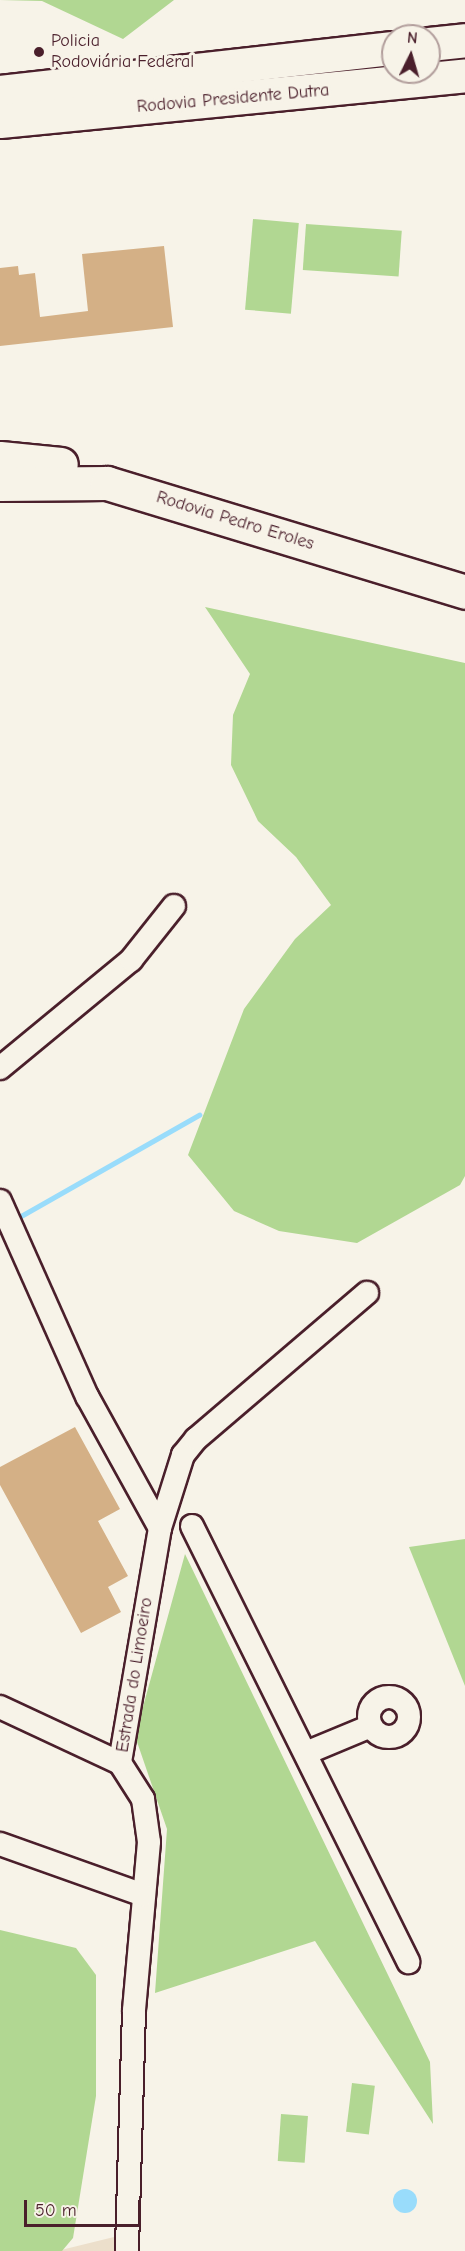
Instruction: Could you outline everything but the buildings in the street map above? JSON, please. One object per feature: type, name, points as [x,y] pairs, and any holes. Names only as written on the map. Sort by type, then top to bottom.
[{"type":"highway","points":[[441,43],[465,40]]},
{"type":"highway","name":"Rodovia Presidente Dutra","points":[[0,92],[381,49]]},
{"type":"highway","name":"Rodovia Presidente Dutra","points":[[0,121],[465,75]]},
{"type":"highway","name":"Rodovia Pedro Eroles","points":[[0,458],[88,467],[465,575]]},
{"type":"highway","name":"Rodovia Pedro Eroles","points":[[0,484],[107,483],[465,592]]},
{"type":"street","points":[[0,1068],[131,960],[174,906]]},
{"type":"street","points":[[0,1201],[87,1396],[160,1528]]},
{"type":"street","name":"Estrada do Limoeiro","points":[[127,2251],[143,1895],[149,1842],[143,1799],[120,1763],[160,1528],[183,1455],[196,1439],[367,1293]]},
{"type":"street","points":[[192,1526],[408,1962]]},
{"type":"street","points":[[0,1707],[120,1763]]},
{"type":"street","points":[[306,1753],[371,1726]]},
{"type":"street","points":[[0,1844],[143,1895]]},
{"type":"shaded area","points":[[114,2237],[114,2251],[57,2251]]},
{"type":"green space","points":[[0,0],[174,0],[123,39],[42,1]]},
{"type":"green space","points":[[253,219],[299,223],[291,314],[245,310]]},
{"type":"green space","points":[[306,224],[402,231],[399,277],[303,270]]},
{"type":"green space","points":[[205,607],[465,663],[465,1176],[460,1185],[357,1243],[279,1231],[234,1211],[188,1155],[244,1009],[295,939],[331,905],[296,857],[258,821],[231,765],[233,715],[250,674]]},
{"type":"green space","points":[[465,1539],[465,1686],[409,1547]]},
{"type":"green space","points":[[185,1554],[430,2062],[433,2124],[315,1941],[155,1993],[167,1829],[135,1736]]},
{"type":"green space","points":[[0,1930],[76,1948],[96,1975],[96,2096],[73,2238],[62,2251],[0,2251]]},
{"type":"green space","points":[[352,2083],[375,2086],[369,2134],[346,2132]]},
{"type":"green space","points":[[281,2114],[308,2116],[305,2163],[278,2161]]},
{"type":"water","points":[[405,2189],[414,2192],[417,2201],[414,2210],[405,2213],[396,2210],[393,2201],[396,2192]]},
{"type":"waterway","points":[[21,1216],[199,1115]]},
{"type":"place","name":"Policia Rodoviária Federal","points":[[39,52]]}]
